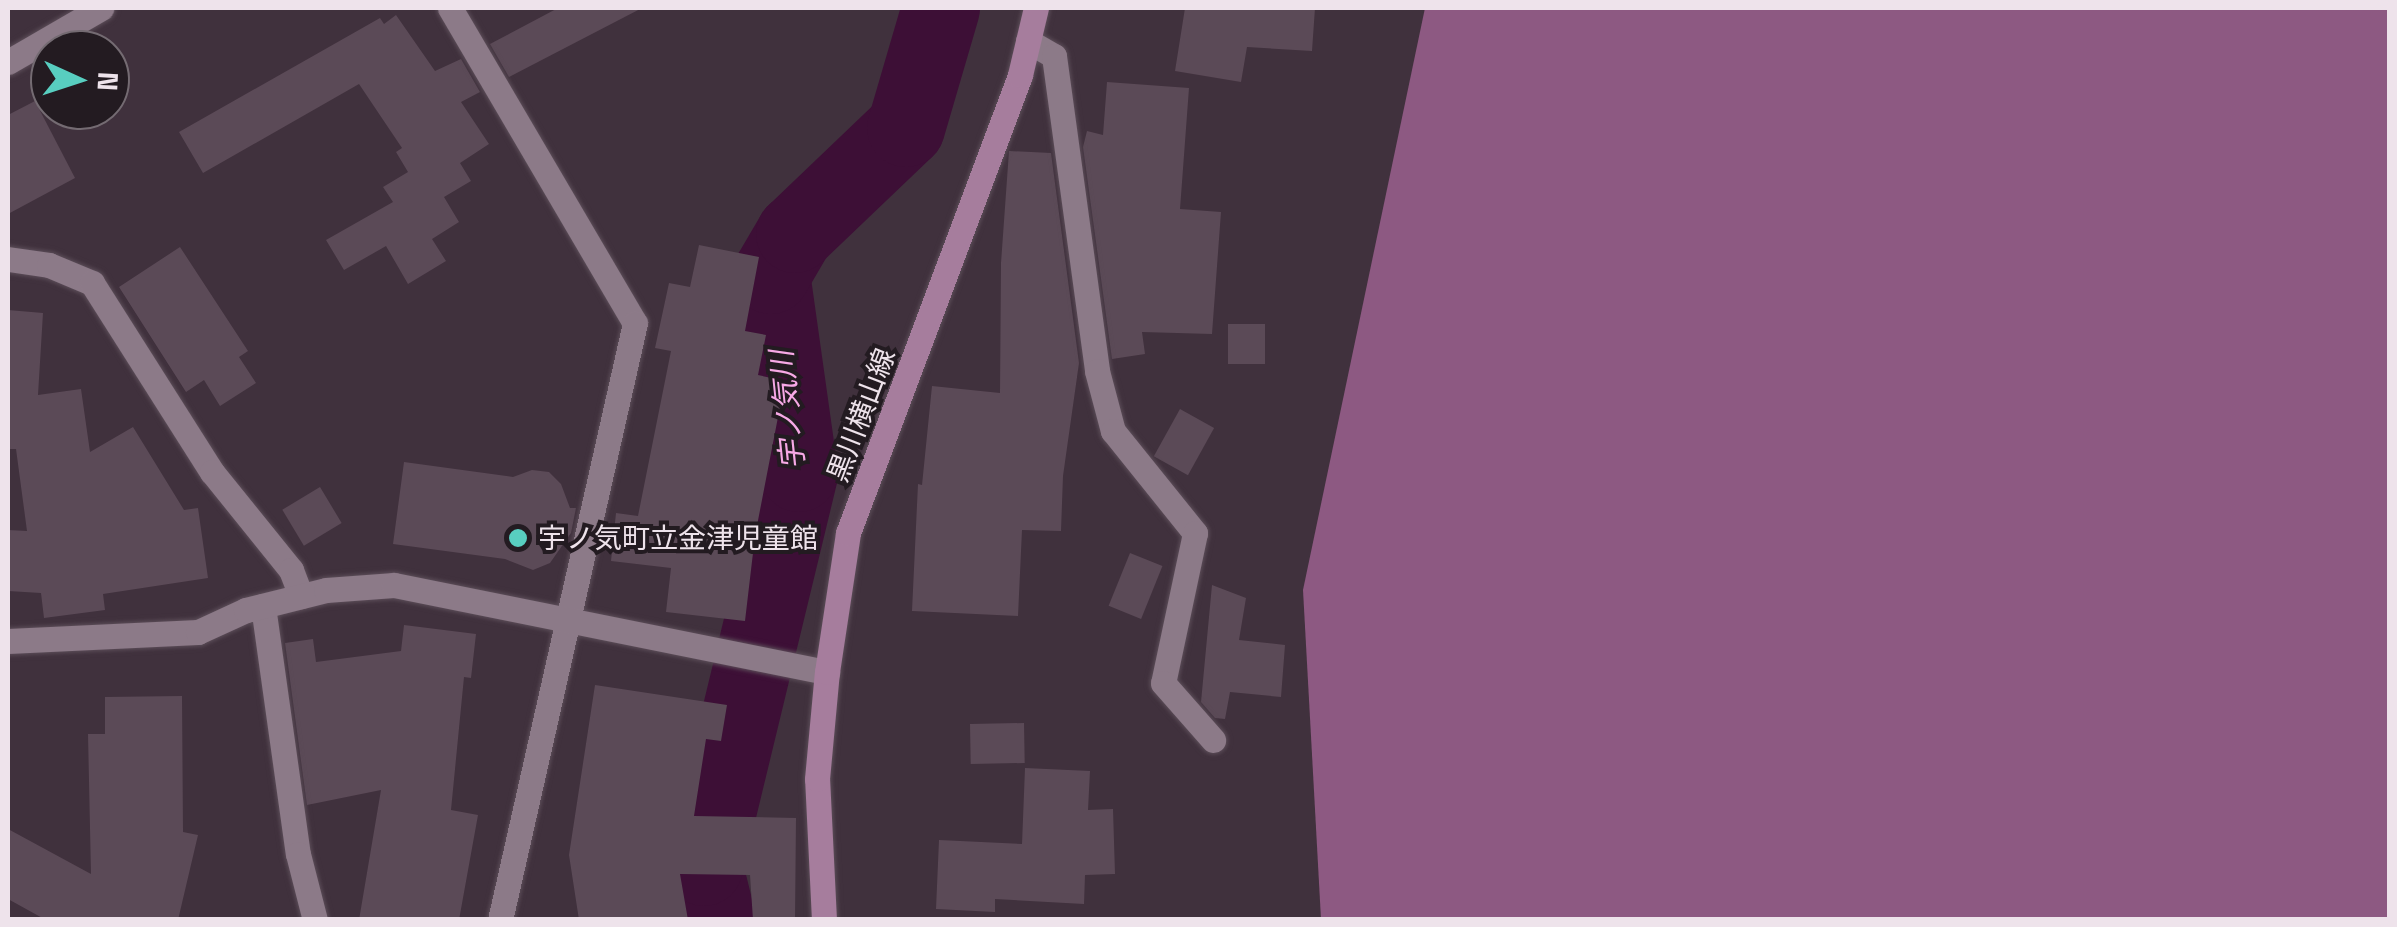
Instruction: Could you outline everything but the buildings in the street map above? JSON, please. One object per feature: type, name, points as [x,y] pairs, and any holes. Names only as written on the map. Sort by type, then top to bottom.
[{"type":"main road","name":"黒川横山線","points":[[824,920],[817,779],[827,672],[848,533],[1020,75],[1036,8]]},
{"type":"street","points":[[8,62],[101,8]]},
{"type":"street","points":[[450,8],[634,323],[571,618],[500,920]]},
{"type":"street","points":[[1028,41],[1054,56],[1097,371],[1113,430],[1195,532],[1163,683],[1213,740]]},
{"type":"street","points":[[8,258],[49,265],[92,284],[212,472],[291,570],[301,596]]},
{"type":"street","points":[[8,641],[198,632],[263,606],[301,596],[394,585],[827,672]]},
{"type":"street","points":[[263,606],[298,854],[316,920]]},
{"type":"shaded area","points":[[1425,8],[2389,8],[2389,919],[1321,919],[1303,590]]},
{"type":"waterway","name":"宇ノ気川","points":[[717,920],[704,867],[799,473],[771,275],[795,234],[906,128],[941,8]]},
{"type":"place","name":"宇ノ気町立金津児童館","points":[[518,538]]}]
